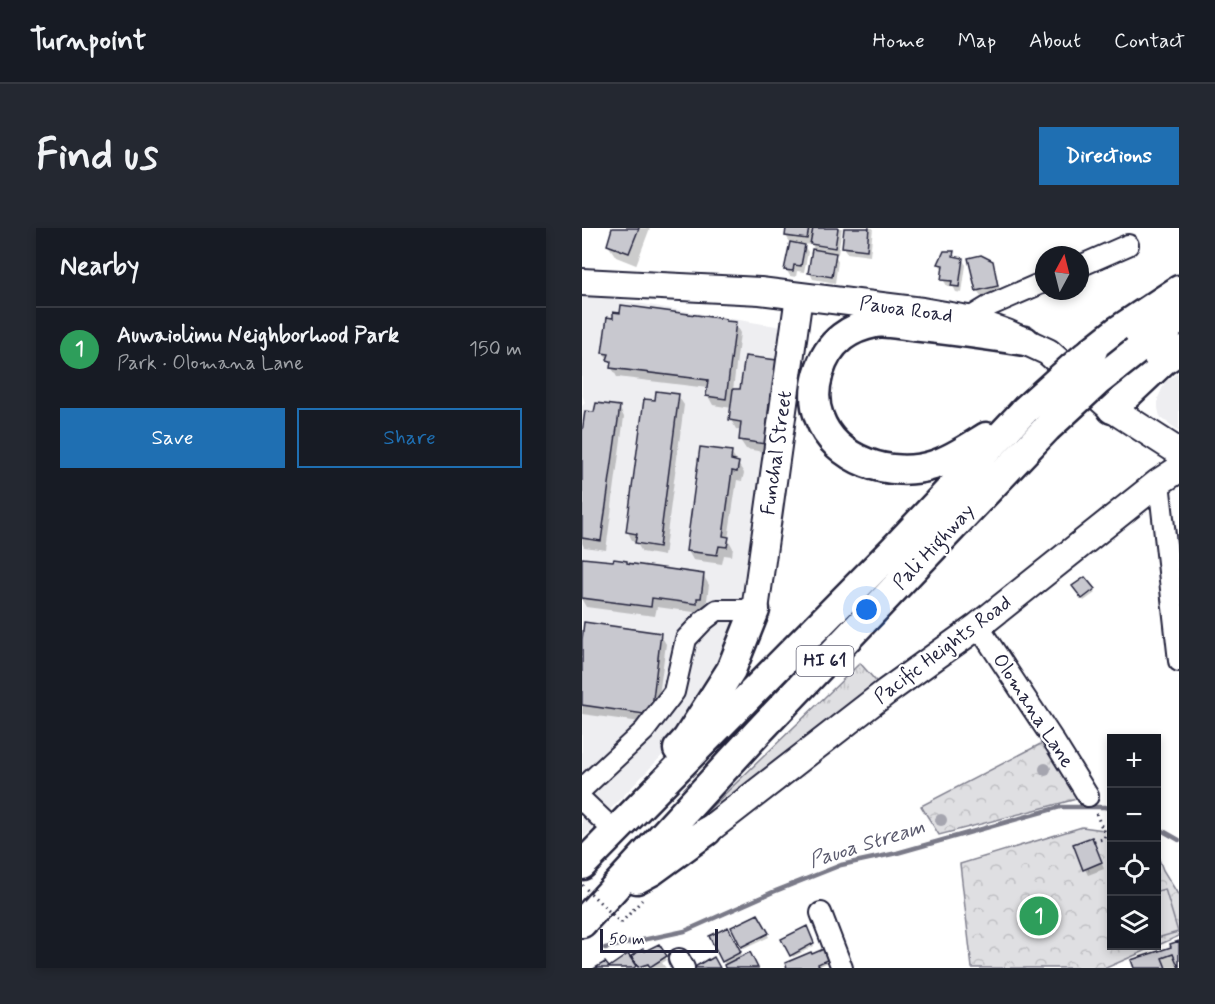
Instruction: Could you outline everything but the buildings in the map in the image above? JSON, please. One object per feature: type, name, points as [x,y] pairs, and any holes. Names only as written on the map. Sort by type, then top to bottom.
[{"type":"highway","name":"Pali Highway","points":[[582,923],[594,891],[759,731],[1036,419],[1074,366],[1117,331],[1179,290]]},
{"type":"highway","name":"Pali Highway","points":[[582,865],[825,620],[1036,419],[1098,381],[1179,319]]},
{"type":"highway","points":[[1026,341],[878,322],[842,337],[829,351],[817,382],[816,410],[832,439],[845,451],[856,459],[893,469],[934,465],[1036,419]]},
{"type":"highway","points":[[1112,409],[1163,361],[1179,350]]},
{"type":"highway","points":[[582,848],[687,739],[731,670],[755,610]]},
{"type":"highway","points":[[594,891],[652,871],[707,831]]},
{"type":"main road","name":"Pauoa Road","points":[[585,280],[760,291],[968,319],[1048,351],[1112,409],[1179,452]]},
{"type":"main road","name":"Funchal Street","points":[[755,610],[799,296]]},
{"type":"main road","name":"Pacific Heights Road","points":[[707,831],[886,692],[978,626],[1169,475]]},
{"type":"street","points":[[1089,262],[1128,245]]},
{"type":"street","points":[[968,319],[1035,286]]},
{"type":"street","points":[[1169,475],[1179,661]]},
{"type":"street","points":[[582,789],[644,731],[674,692],[686,639],[703,621],[717,610],[755,610]]},
{"type":"street","name":"Olomana Lane","points":[[978,626],[1088,796]]},
{"type":"street","points":[[582,800],[606,823]]},
{"type":"street","points":[[821,913],[842,968]]},
{"type":"path","points":[[1094,841],[1104,839],[1106,835],[1102,827]]},
{"type":"path","points":[[594,891],[621,922],[645,897]]},
{"type":"shaded area","points":[[582,294],[782,327],[746,606],[725,663],[675,742],[582,839],[582,406],[585,403],[582,393]]},
{"type":"shaded area","points":[[1179,372],[1179,431],[1160,417],[1158,398],[1165,382]]},
{"type":"green space","points":[[860,663],[881,687],[699,819]]},
{"type":"green space","points":[[1052,738],[1088,796],[939,835],[921,806]]},
{"type":"green space","points":[[1082,827],[1107,830],[1107,950],[1147,950],[1106,968],[972,968],[960,864]]},
{"type":"green space","points":[[1161,865],[1179,896],[1179,936],[1161,944]]},
{"type":"green space","points":[[1165,889],[1178,932],[1161,937],[1161,896],[1161,890]]},
{"type":"waterway","name":"Pauoa Stream","points":[[605,948],[685,931],[841,865],[897,853],[1060,807],[1107,808]]},
{"type":"waterway","name":"Pauoa Stream","points":[[1161,830],[1179,840]]},
{"type":"place","name":"Auwaiolimu Neighborhood Park","points":[[1039,916]]}]
